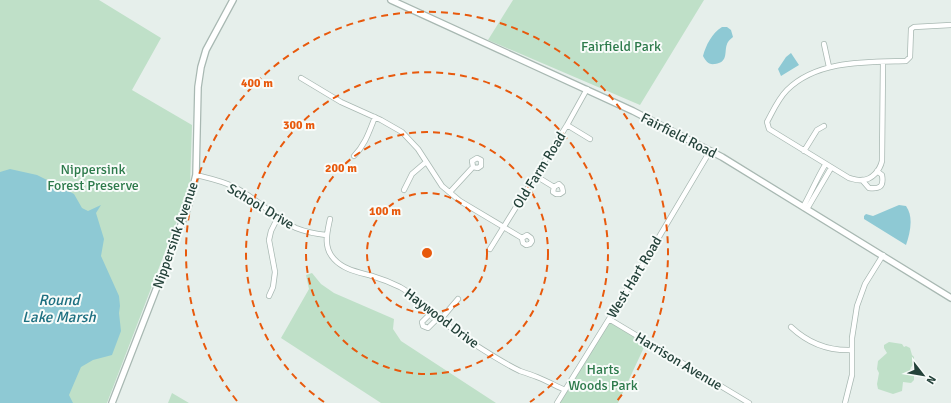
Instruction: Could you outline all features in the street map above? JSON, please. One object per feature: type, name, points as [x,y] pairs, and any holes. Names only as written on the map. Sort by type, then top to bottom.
[{"type":"street","name":"Nippersink Avenue","points":[[112,403],[188,207],[196,175],[198,87],[201,67],[206,50],[233,0]]},
{"type":"street","name":"Fairfield Road","points":[[391,0],[587,89],[710,151],[883,255],[951,298]]},
{"type":"street","points":[[883,62],[882,161],[877,171],[870,178],[862,180],[848,178],[769,129],[767,122],[781,97],[806,76],[829,67],[870,62],[906,61],[910,57],[911,30],[914,26],[951,25]]},
{"type":"street","points":[[824,44],[829,67]]},
{"type":"street","points":[[300,78],[341,102],[392,125],[407,136],[418,149],[442,186],[460,201],[522,238]]},
{"type":"street","name":"Old Farm Road","points":[[490,250],[567,125],[587,89]]},
{"type":"street","points":[[354,156],[365,142],[375,117]]},
{"type":"street","points":[[567,125],[590,139]]},
{"type":"street","points":[[804,151],[817,130],[824,126]]},
{"type":"street","name":"West Hart Road","points":[[557,403],[710,151]]},
{"type":"street","points":[[404,190],[412,174],[426,162]]},
{"type":"street","points":[[805,208],[815,181],[825,165]]},
{"type":"street","points":[[450,192],[473,167]]},
{"type":"street","points":[[805,208],[832,169]]},
{"type":"street","points":[[862,180],[868,188],[876,189],[880,187],[883,182],[882,175],[877,171]]},
{"type":"street","name":"School Drive","points":[[196,175],[233,186],[251,196],[278,218],[306,232],[326,236]]},
{"type":"street","points":[[536,176],[554,187]]},
{"type":"street","points":[[269,296],[273,287],[275,272],[269,240],[271,231],[278,218]]},
{"type":"street","name":"Haywood Drive","points":[[330,218],[326,243],[333,258],[340,264],[349,270],[371,276],[400,287],[424,303],[458,333],[500,360],[520,371],[538,377],[565,390]]},
{"type":"street","points":[[845,403],[852,375],[852,338],[854,319],[865,284],[883,255]]},
{"type":"street","points":[[433,311],[422,322],[423,326],[426,328],[440,318],[458,299]]},
{"type":"street","name":"Harrison Avenue","points":[[609,319],[749,403]]},
{"type":"street","points":[[791,327],[799,335],[822,347],[842,351],[852,350]]},
{"type":"green space","name":"Nippersink Forest Preserve","points":[[0,0],[99,0],[161,38],[132,90],[192,125],[190,187],[107,403],[0,403]]},
{"type":"green space","name":"Fairfield Park","points":[[513,0],[704,0],[640,105],[488,40]]},
{"type":"green space","points":[[312,273],[321,284],[334,293],[394,319],[393,329],[401,341],[496,403],[381,403],[281,338],[309,289],[306,275]]},
{"type":"green space","name":"Harts Woods Park","points":[[609,319],[647,341],[618,403],[557,403]]},
{"type":"green space","points":[[889,342],[902,344],[904,347],[906,346],[910,348],[914,357],[914,364],[910,370],[914,374],[914,380],[911,383],[903,382],[902,391],[893,394],[878,389],[877,384],[879,373],[877,369],[878,361],[887,353],[884,345]]},
{"type":"green space","points":[[172,393],[189,403],[168,403]]},
{"type":"water","points":[[722,27],[727,27],[731,30],[733,37],[728,41],[723,61],[720,63],[711,64],[706,61],[703,56],[704,52],[712,36]]},
{"type":"water","points":[[791,53],[799,65],[781,76],[778,69],[786,57]]},
{"type":"water","name":"Round Lake Marsh","points":[[10,169],[37,175],[74,194],[82,208],[88,211],[101,205],[96,213],[104,239],[101,256],[119,296],[121,331],[112,355],[93,360],[81,367],[69,395],[73,403],[0,403],[0,172]]},
{"type":"water","points":[[899,205],[906,206],[911,220],[906,245],[864,219],[866,214],[873,216]]}]
